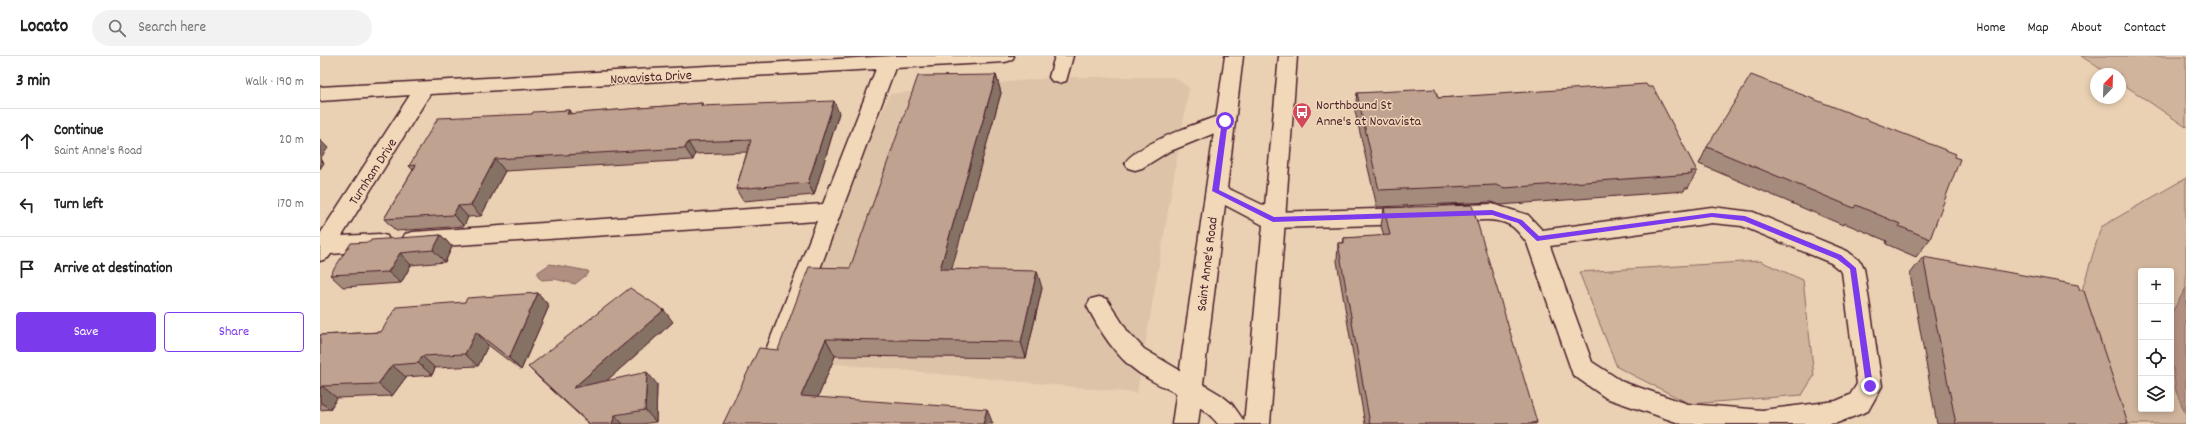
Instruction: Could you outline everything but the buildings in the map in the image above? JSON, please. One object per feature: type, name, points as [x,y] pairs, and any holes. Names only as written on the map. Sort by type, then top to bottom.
[{"type":"main road","points":[[679,74],[690,56]]},
{"type":"main road","name":"Novavista Drive","points":[[320,94],[1005,56]]},
{"type":"main road","points":[[1059,77],[1064,56]]},
{"type":"main road","name":"Saint Anne's Road","points":[[1185,424],[1234,56]]},
{"type":"main road","points":[[1256,424],[1288,56]]},
{"type":"main road","points":[[776,355],[888,63]]},
{"type":"main road","name":"Turnham Drive","points":[[321,248],[424,88]]},
{"type":"main road","points":[[1136,163],[1160,147],[1225,121]]},
{"type":"main road","points":[[1216,191],[1273,220],[1492,212],[1520,221],[1537,239],[1582,368],[1615,390],[1688,415],[1762,421],[1837,412],[1859,403],[1870,386],[1853,268],[1839,257],[1745,218],[1712,215],[1537,239]]},
{"type":"main road","points":[[321,248],[831,212]]},
{"type":"main road","points":[[1099,306],[1120,341],[1136,356],[1210,400],[1227,414],[1233,424]]},
{"type":"shaded area","points":[[2081,56],[2186,56],[2186,127],[2126,86],[2126,68],[2099,68]]},
{"type":"shaded area","points":[[1059,77],[1173,77],[1189,88],[1137,393],[766,357],[890,94]]},
{"type":"shaded area","points":[[2186,178],[2186,288],[2174,309],[2174,268],[2138,268],[2138,412],[2174,412],[2174,377],[2176,391],[2186,415],[2186,424],[2100,424],[2068,337],[2101,227]]},
{"type":"shaded area","points":[[1760,261],[1803,280],[1814,376],[1802,395],[1690,404],[1617,367],[1579,272]]},
{"type":"shaded area","points":[[550,264],[588,271],[589,273],[575,284],[555,279],[542,280],[538,277],[538,272]]},
{"type":"shaded area","points":[[2186,288],[2186,415],[2176,391],[2174,377],[2174,309]]},
{"type":"place","name":"Northbound St Anne's at Novavista","points":[[1302,129]]},
{"type":"route","points":[[1225,121],[1216,191],[1273,220],[1492,212],[1520,221],[1537,239],[1712,215],[1745,218],[1839,257],[1853,268],[1870,386]]}]
